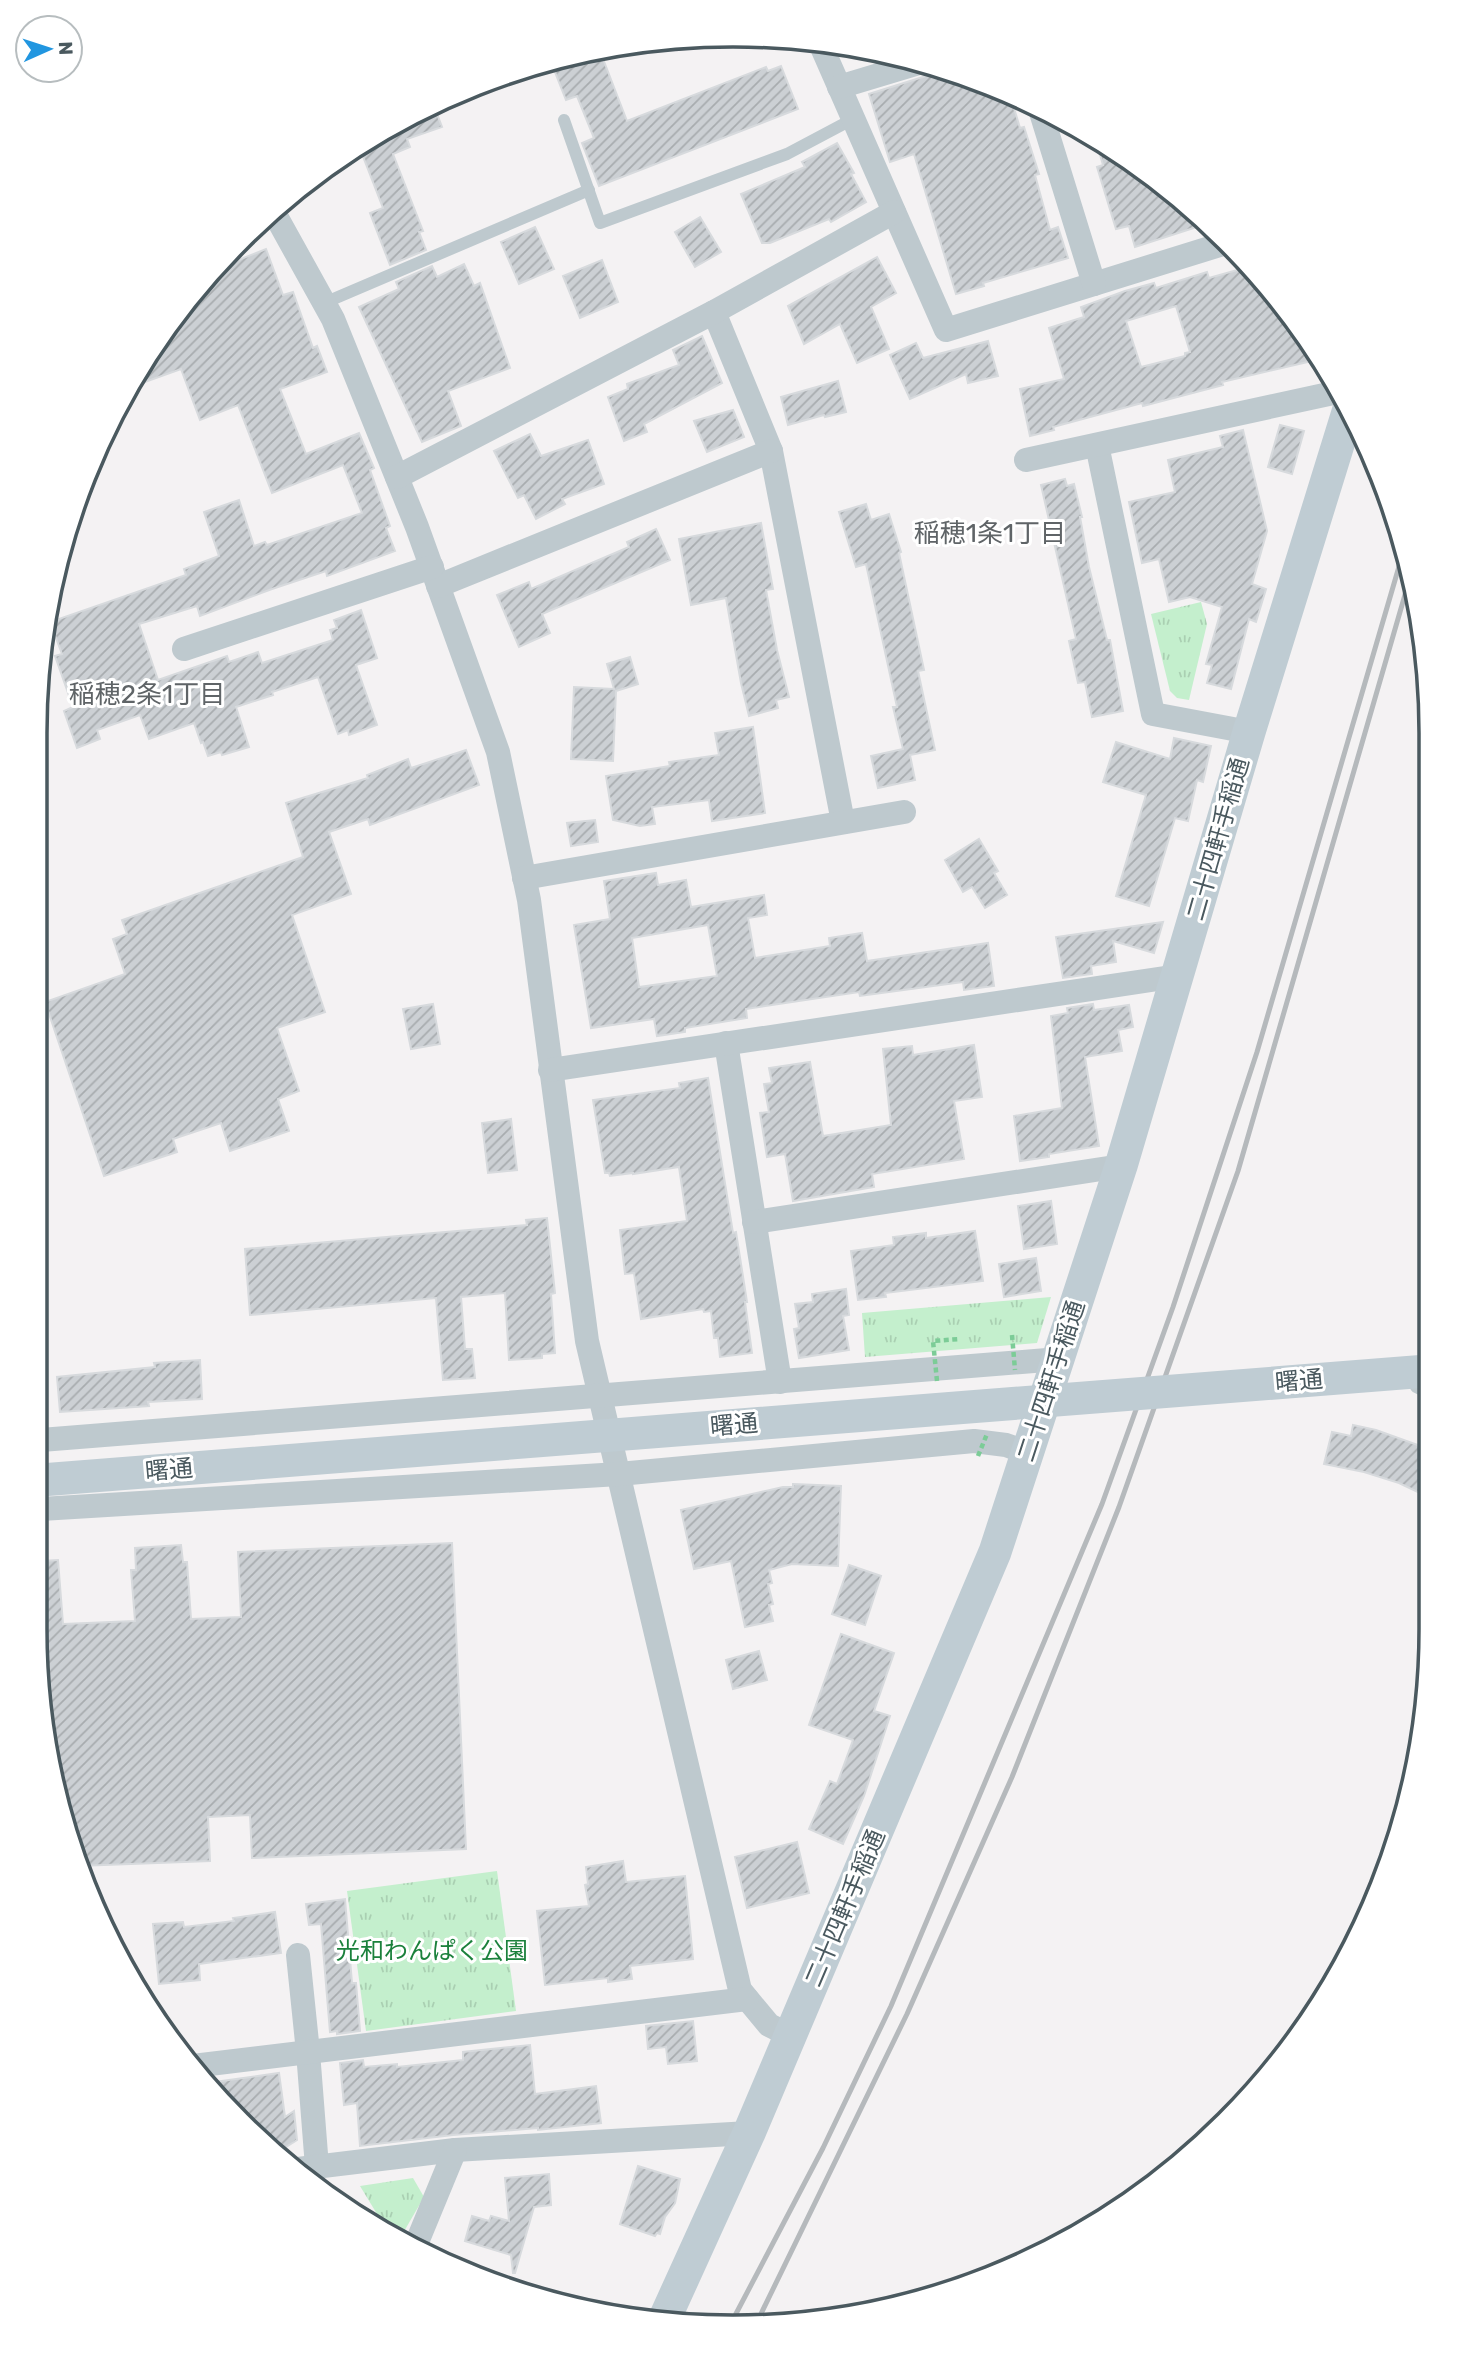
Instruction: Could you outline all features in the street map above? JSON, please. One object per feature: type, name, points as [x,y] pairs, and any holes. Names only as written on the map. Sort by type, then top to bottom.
[{"type":"street","points":[[824,53],[946,330],[1216,246]]},
{"type":"street","points":[[839,88],[901,69]]},
{"type":"street","points":[[1044,122],[1094,284]]},
{"type":"street","points":[[397,477],[714,312],[894,212]]},
{"type":"street","points":[[278,220],[332,319],[397,477],[498,751],[529,900],[587,1341],[740,1990],[769,2025],[791,2036]]},
{"type":"street","points":[[714,312],[771,451],[843,822]]},
{"type":"street","points":[[1026,460],[1329,394]]},
{"type":"street","name":"二十四軒手稲通","points":[[668,2311],[791,2036],[995,1552],[1121,1166],[1249,732],[1345,423]]},
{"type":"street","points":[[1097,445],[1153,715],[1249,732]]},
{"type":"street","points":[[184,649],[435,577],[771,451]]},
{"type":"street","points":[[524,878],[904,812]]},
{"type":"street","points":[[550,1070],[1178,976]]},
{"type":"street","points":[[726,1043],[780,1382]]},
{"type":"street","points":[[754,1222],[1121,1166]]},
{"type":"street","points":[[47,1440],[1059,1359]]},
{"type":"street","name":"曙通","points":[[47,1480],[1419,1371]]},
{"type":"street","points":[[47,1509],[619,1474],[974,1441],[1006,1445],[1028,1453]]},
{"type":"street","points":[[298,1955],[309,2052],[306,2165]]},
{"type":"street","points":[[204,2065],[747,1999]]},
{"type":"street","points":[[310,2168],[455,2150],[749,2133]]},
{"type":"street","points":[[419,2238],[455,2150]]},
{"type":"lane","points":[[564,120],[600,223],[787,154],[853,119]]},
{"type":"lane","points":[[324,303],[589,190]]},
{"type":"path","points":[[1012,1335],[1015,1370]]},
{"type":"path","points":[[937,1388],[933,1341],[958,1339]]},
{"type":"path","points":[[978,1456],[988,1432]]},
{"type":"green space","points":[[1201,602],[1207,624],[1189,700],[1177,698],[1170,691],[1151,614]]},
{"type":"green space","points":[[1051,1297],[1037,1343],[865,1357],[862,1313]]},
{"type":"green space","name":"光和わんぱく公園","points":[[497,1871],[516,2011],[366,2031],[347,1891]]},
{"type":"green space","points":[[413,2178],[424,2197],[404,2231],[378,2215],[360,2186]]},
{"type":"building","points":[[603,59],[627,121],[766,67],[768,71],[781,66],[798,109],[599,186],[582,143],[594,138],[577,96],[566,100],[555,71]]},
{"type":"building","points":[[926,76],[1014,108],[1020,128],[1024,127],[1039,174],[1035,175],[1050,230],[1058,227],[1068,258],[983,283],[984,286],[956,294],[914,154],[890,162],[869,94]]},
{"type":"building","points":[[437,115],[442,127],[407,139],[410,147],[393,154],[423,231],[419,232],[426,250],[390,265],[370,213],[383,208],[363,156]]},
{"type":"building","points":[[837,143],[866,202],[831,222],[829,219],[770,243],[762,243],[741,194],[805,167],[802,162]]},
{"type":"building","points":[[1100,154],[1150,189],[1196,227],[1135,247],[1129,226],[1116,229],[1097,167],[1103,165]]},
{"type":"building","points":[[700,217],[721,252],[695,267],[675,232]]},
{"type":"building","points":[[535,227],[554,269],[519,284],[501,242]]},
{"type":"building","points":[[266,249],[283,295],[293,292],[313,348],[317,346],[327,372],[280,389],[306,454],[359,433],[374,468],[370,470],[390,526],[386,528],[395,551],[327,576],[326,571],[272,589],[200,616],[197,606],[139,624],[158,680],[227,656],[229,662],[258,652],[262,663],[333,640],[330,630],[337,628],[334,620],[361,610],[377,658],[356,665],[377,725],[349,735],[348,730],[338,734],[318,677],[236,707],[249,747],[222,755],[221,752],[208,756],[194,723],[149,739],[140,715],[97,730],[100,739],[77,748],[64,711],[73,707],[55,656],[62,654],[54,634],[57,620],[186,575],[184,569],[219,556],[204,512],[239,500],[254,546],[265,542],[267,545],[362,513],[343,465],[272,493],[238,405],[200,420],[181,369],[144,382],[189,316],[236,261]]},
{"type":"building","points":[[877,257],[896,293],[871,307],[889,349],[857,363],[840,324],[804,344],[788,306]]},
{"type":"building","points":[[602,260],[618,302],[580,318],[563,276]]},
{"type":"building","points":[[464,264],[474,286],[480,283],[510,368],[448,391],[461,426],[422,442],[359,307],[399,289],[396,282],[432,266],[437,277]]},
{"type":"building","points":[[1238,270],[1277,316],[1309,362],[1222,382],[1223,385],[1143,406],[1142,403],[1053,427],[1054,430],[1030,436],[1020,389],[1064,379],[1049,328],[1084,317],[1081,307],[1125,291],[1154,283],[1156,288],[1207,272],[1209,278]],"holes":[[[1176,306],[1190,352],[1185,353],[1185,356],[1141,367],[1126,321]]]},
{"type":"building","points":[[702,336],[722,383],[644,424],[647,432],[624,441],[608,397],[628,389],[627,384],[679,365],[673,350]]},
{"type":"building","points":[[988,341],[998,376],[968,383],[966,374],[910,399],[890,355],[916,343],[923,358]]},
{"type":"building","points":[[838,381],[846,412],[788,425],[781,397]]},
{"type":"building","points":[[733,410],[744,437],[707,452],[694,421]]},
{"type":"building","points":[[1280,425],[1304,431],[1292,474],[1268,467]]},
{"type":"building","points":[[1243,430],[1267,531],[1252,584],[1266,589],[1256,622],[1249,619],[1231,689],[1207,683],[1212,665],[1206,664],[1222,607],[1190,597],[1169,602],[1159,559],[1142,563],[1129,502],[1175,492],[1168,460],[1223,447],[1220,436]]},
{"type":"building","points":[[530,434],[541,456],[588,440],[604,484],[562,499],[565,504],[536,519],[524,495],[518,498],[494,451]]},
{"type":"building","points":[[1065,479],[1067,486],[1074,484],[1089,567],[1107,640],[1110,640],[1123,711],[1092,717],[1085,682],[1078,683],[1069,641],[1076,639],[1041,485]]},
{"type":"building","points":[[866,504],[871,520],[889,514],[901,552],[899,553],[924,670],[918,671],[935,750],[910,755],[915,780],[878,788],[871,756],[903,749],[893,707],[897,707],[866,564],[856,567],[839,512]]},
{"type":"building","points":[[761,523],[773,589],[766,590],[789,697],[776,700],[778,708],[749,716],[726,598],[691,605],[679,539]]},
{"type":"building","points":[[656,529],[670,560],[542,614],[550,633],[519,647],[497,595],[529,582],[531,589],[629,547],[627,542]]},
{"type":"building","points":[[630,657],[638,684],[616,691],[613,761],[571,759],[574,687],[614,689],[607,664]]},
{"type":"building","points":[[753,727],[765,813],[712,821],[709,800],[652,807],[655,824],[640,826],[613,820],[606,776],[670,766],[669,762],[719,755],[715,733]]},
{"type":"building","points":[[1174,738],[1211,746],[1203,782],[1197,780],[1188,821],[1175,818],[1149,906],[1116,896],[1146,795],[1103,782],[1116,742],[1170,759]]},
{"type":"building","points":[[466,750],[479,785],[370,825],[368,819],[329,832],[351,894],[292,915],[325,1012],[277,1028],[299,1091],[278,1099],[289,1131],[230,1151],[221,1123],[173,1139],[177,1152],[104,1176],[47,1001],[125,974],[113,939],[127,934],[122,920],[303,857],[286,803],[368,778],[367,775],[408,759],[411,768]]},
{"type":"building","points":[[595,820],[598,842],[571,846],[567,823]]},
{"type":"building","points":[[979,839],[998,871],[994,873],[1007,895],[985,908],[972,887],[963,892],[945,860]]},
{"type":"building","points":[[656,873],[658,885],[686,880],[691,907],[764,895],[767,915],[748,918],[755,958],[830,946],[829,938],[862,933],[867,961],[988,943],[994,986],[964,990],[963,982],[860,996],[859,992],[746,1009],[747,1018],[685,1028],[685,1032],[657,1036],[654,1019],[591,1028],[574,925],[610,919],[604,881]],"holes":[[[708,925],[717,976],[639,987],[632,938]]]},
{"type":"building","points":[[1163,922],[1154,953],[1113,941],[1116,962],[1091,966],[1092,974],[1063,978],[1056,937]]},
{"type":"building","points":[[433,1004],[440,1044],[411,1049],[403,1009]]},
{"type":"building","points":[[1093,1004],[1094,1010],[1129,1005],[1133,1027],[1118,1030],[1122,1051],[1085,1057],[1099,1146],[1020,1161],[1014,1116],[1062,1108],[1051,1016],[1068,1013],[1067,1008]]},
{"type":"building","points":[[974,1045],[982,1097],[954,1101],[964,1159],[872,1174],[874,1187],[793,1201],[785,1154],[767,1157],[760,1113],[769,1112],[764,1084],[772,1083],[769,1068],[810,1062],[823,1136],[891,1125],[883,1049],[912,1046],[913,1055]]},
{"type":"building","points":[[708,1078],[733,1233],[736,1232],[752,1353],[720,1357],[718,1338],[714,1338],[711,1311],[704,1312],[703,1309],[641,1319],[634,1273],[625,1274],[620,1230],[687,1221],[679,1167],[610,1176],[605,1173],[593,1100],[680,1088],[679,1083]]},
{"type":"building","points":[[511,1119],[517,1170],[488,1173],[482,1123]]},
{"type":"building","points":[[1051,1201],[1057,1244],[1024,1249],[1018,1206]]},
{"type":"building","points":[[547,1218],[555,1293],[551,1294],[555,1353],[542,1354],[542,1358],[509,1360],[505,1293],[461,1297],[465,1349],[472,1349],[475,1378],[443,1380],[436,1298],[250,1315],[245,1249],[527,1225],[526,1220]]},
{"type":"building","points":[[975,1231],[983,1281],[885,1293],[886,1297],[858,1300],[851,1251],[894,1245],[893,1237],[926,1233],[926,1238]]},
{"type":"building","points":[[1036,1258],[1041,1291],[1004,1297],[999,1264]]},
{"type":"building","points":[[846,1289],[849,1315],[843,1316],[849,1350],[799,1358],[794,1329],[799,1328],[795,1304],[813,1302],[812,1294]]},
{"type":"building","points":[[200,1360],[202,1399],[148,1402],[149,1406],[60,1412],[57,1377],[155,1367],[154,1363]]},
{"type":"building","points":[[1353,1425],[1419,1445],[1419,1493],[1364,1472],[1324,1464],[1332,1432],[1351,1436]]},
{"type":"building","points":[[793,1484],[841,1486],[838,1566],[792,1564],[769,1570],[772,1583],[768,1584],[773,1604],[769,1605],[773,1621],[745,1627],[731,1561],[694,1569],[681,1510],[793,1487]]},
{"type":"building","points":[[452,1543],[466,1849],[252,1858],[250,1815],[208,1817],[210,1861],[90,1866],[60,1763],[53,1719],[47,1629],[47,1561],[58,1560],[63,1624],[135,1621],[131,1570],[136,1570],[135,1548],[181,1545],[183,1562],[187,1562],[191,1619],[241,1617],[238,1552]]},
{"type":"building","points":[[849,1565],[881,1576],[865,1625],[832,1614]]},
{"type":"building","points":[[841,1634],[894,1653],[874,1711],[890,1716],[864,1796],[843,1844],[809,1829],[830,1781],[837,1784],[853,1740],[809,1725]]},
{"type":"building","points":[[759,1651],[767,1680],[733,1689],[726,1660]]},
{"type":"building","points":[[797,1842],[809,1893],[747,1908],[735,1857]]},
{"type":"building","points":[[623,1861],[626,1882],[685,1876],[693,1959],[630,1966],[632,1979],[608,1982],[608,1978],[545,1985],[537,1911],[589,1906],[585,1885],[588,1884],[586,1867]]},
{"type":"building","points":[[345,1899],[352,1983],[356,1983],[360,2031],[337,2034],[337,2031],[330,2032],[321,1924],[309,1925],[306,1904]]},
{"type":"building","points":[[275,1912],[281,1953],[199,1964],[200,1980],[159,1984],[153,1924],[183,1922],[184,1927],[234,1921],[233,1918]]},
{"type":"building","points":[[693,2021],[697,2061],[668,2064],[666,2047],[648,2049],[646,2026]]},
{"type":"building","points":[[530,2045],[535,2094],[596,2086],[601,2123],[453,2135],[360,2146],[357,2103],[344,2105],[340,2063],[363,2060],[364,2067],[397,2064],[397,2067],[463,2060],[463,2052]]},
{"type":"building","points":[[279,2073],[285,2117],[294,2111],[297,2140],[285,2148],[218,2082]]},
{"type":"building","points":[[638,2166],[680,2179],[675,2203],[665,2217],[660,2234],[655,2236],[620,2224]]},
{"type":"building","points":[[549,2174],[551,2205],[534,2207],[515,2273],[511,2255],[465,2241],[472,2216],[489,2221],[491,2216],[509,2221],[505,2178]]},
{"type":"railway","points":[[735,2315],[823,2148],[891,2006],[1102,1504],[1173,1307],[1257,1052],[1398,569]]},
{"type":"railway","points":[[761,2314],[907,2014],[1012,1777],[1119,1507],[1238,1171],[1405,595]]},
{"type":"district","name":"稲穂1条1丁目","points":[[990,533]]},
{"type":"district","name":"稲穂2条1丁目","points":[[147,694]]}]
